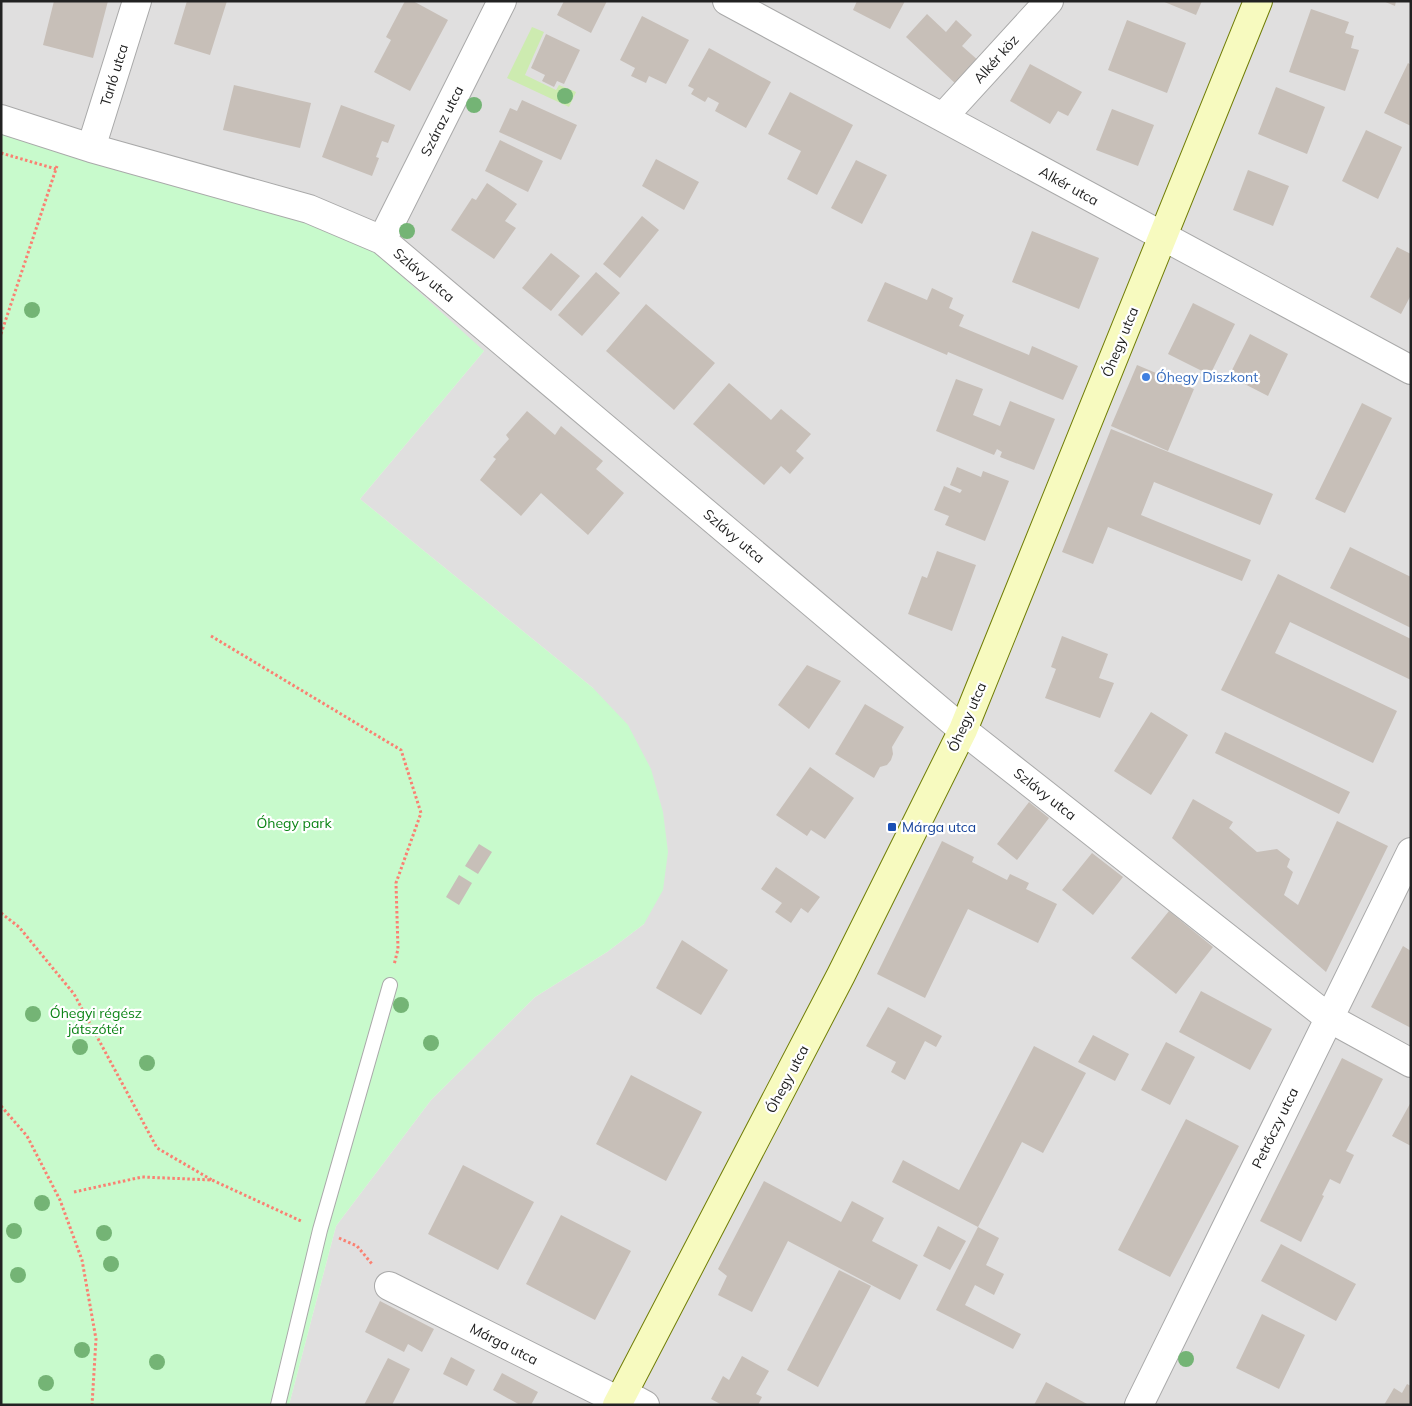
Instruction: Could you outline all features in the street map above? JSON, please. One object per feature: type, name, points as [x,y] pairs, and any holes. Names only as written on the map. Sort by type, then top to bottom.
[{"type":"street","name":"Tarló utca","points":[[79,144],[137,1]]},
{"type":"street","name":"Száraz utca","points":[[382,240],[502,1]]},
{"type":"street","name":"Alkér utca","points":[[727,1],[1411,370]]},
{"type":"street","name":"Alkér köz","points":[[943,117],[1049,1]]},
{"type":"street","name":"Óhegy utca","points":[[626,1401],[964,730],[1258,1]]},
{"type":"street","name":"Szlávy utca","points":[[1,119],[79,144],[309,209],[382,240],[964,730],[1328,1018],[1411,1063]]},
{"type":"street","name":"Petrőczy utca","points":[[1139,1405],[1411,852]]},
{"type":"street","name":"Márga utca","points":[[390,1286],[626,1401]]},
{"type":"lane","points":[[278,1405],[320,1230],[390,985]]},
{"type":"path","points":[[1,334],[56,169],[79,144]]},
{"type":"path","points":[[1,153],[56,169]]},
{"type":"path","points":[[211,636],[401,750],[421,813],[396,884],[398,949],[390,985]]},
{"type":"path","points":[[1,913],[19,927],[74,994],[157,1148],[212,1180],[357,1246],[390,1286]]},
{"type":"path","points":[[1,1106],[27,1136],[60,1200],[82,1260],[96,1339],[92,1405]]},
{"type":"path","points":[[74,1192],[142,1177],[212,1180]]},
{"type":"shaded area","points":[[1,1],[1411,1],[1411,1405],[289,1405],[336,1226],[431,1100],[535,997],[607,952],[644,924],[593,688],[360,499],[484,351],[1,133]]},
{"type":"green space","points":[[532,27],[544,32],[525,75],[556,90],[559,85],[576,92],[569,107],[507,78]]},
{"type":"green space","name":"Óhegy park","points":[[1,133],[299,219],[375,252],[484,351],[360,499],[593,688],[628,725],[651,769],[663,812],[668,852],[663,890],[644,924],[607,952],[535,997],[431,1100],[336,1226],[289,1405],[1,1405]]},
{"type":"building","points":[[54,1],[108,1],[93,58],[43,45]]},
{"type":"building","points":[[187,1],[227,1],[210,55],[174,44]]},
{"type":"building","points":[[405,1],[413,1],[448,20],[410,91],[374,72],[391,40],[386,37]]},
{"type":"building","points":[[564,1],[607,1],[591,33],[557,15]]},
{"type":"building","points":[[857,1],[905,1],[890,29],[853,10]]},
{"type":"building","points":[[1162,1],[1202,1],[1196,15]]},
{"type":"building","points":[[1383,1],[1396,1],[1395,6]]},
{"type":"building","points":[[1311,9],[1349,22],[1345,33],[1354,36],[1351,48],[1359,50],[1345,91],[1289,72]]},
{"type":"building","points":[[927,14],[946,32],[956,20],[972,35],[962,46],[980,62],[958,86],[906,37]]},
{"type":"building","points":[[642,16],[689,40],[666,84],[649,76],[646,83],[631,76],[635,68],[620,60]]},
{"type":"building","points":[[1127,20],[1186,43],[1167,93],[1108,70]]},
{"type":"building","points":[[546,34],[580,50],[564,84],[557,81],[554,87],[542,81],[545,75],[531,68]]},
{"type":"building","points":[[709,48],[771,82],[746,128],[715,111],[719,103],[708,97],[705,102],[691,94],[694,89],[688,86]]},
{"type":"building","points":[[1408,63],[1411,65],[1411,126],[1384,113]]},
{"type":"building","points":[[1030,64],[1082,92],[1068,116],[1058,111],[1050,124],[1010,101]]},
{"type":"building","points":[[234,85],[311,103],[300,148],[223,130]]},
{"type":"building","points":[[1276,87],[1325,107],[1307,154],[1258,134]]},
{"type":"building","points":[[790,92],[853,125],[817,195],[787,179],[801,151],[768,134]]},
{"type":"building","points":[[522,100],[577,125],[561,160],[499,132],[510,108],[517,111]]},
{"type":"building","points":[[341,105],[395,125],[388,143],[382,141],[376,157],[379,158],[372,176],[322,157]]},
{"type":"building","points":[[1112,109],[1154,125],[1138,166],[1096,150]]},
{"type":"building","points":[[1366,130],[1402,147],[1378,199],[1342,181]]},
{"type":"building","points":[[500,140],[543,161],[528,192],[485,171]]},
{"type":"building","points":[[656,159],[699,182],[684,210],[642,186]]},
{"type":"building","points":[[856,160],[887,175],[862,224],[831,208]]},
{"type":"building","points":[[1248,170],[1289,186],[1273,226],[1233,210]]},
{"type":"building","points":[[487,183],[517,204],[505,221],[516,228],[494,259],[451,230],[472,198],[476,200]]},
{"type":"building","points":[[642,216],[659,230],[620,278],[603,264]]},
{"type":"building","points":[[1032,231],[1099,258],[1079,309],[1012,282]]},
{"type":"building","points":[[1397,247],[1411,254],[1411,295],[1401,314],[1370,297]]},
{"type":"building","points":[[551,253],[580,276],[551,311],[522,288]]},
{"type":"building","points":[[596,272],[620,293],[582,336],[558,315]]},
{"type":"building","points":[[885,282],[927,300],[932,288],[953,298],[949,308],[964,315],[959,326],[1029,355],[1032,346],[1078,366],[1063,400],[948,352],[947,355],[867,321]]},
{"type":"building","points":[[1193,303],[1235,324],[1210,375],[1168,354]]},
{"type":"building","points":[[646,304],[715,363],[674,410],[606,351]]},
{"type":"building","points":[[1250,334],[1288,354],[1268,396],[1229,376]]},
{"type":"building","points":[[1137,365],[1194,389],[1168,451],[1111,426]]},
{"type":"building","points":[[956,379],[983,389],[973,415],[1000,426],[1010,401],[1055,419],[1034,470],[1000,457],[1002,452],[997,449],[994,455],[936,431]]},
{"type":"building","points":[[729,383],[771,420],[781,409],[811,434],[796,451],[804,458],[790,474],[781,466],[764,485],[693,424]]},
{"type":"building","points":[[1362,403],[1392,418],[1345,513],[1315,499]]},
{"type":"building","points":[[527,411],[555,435],[561,426],[603,461],[596,469],[624,493],[588,535],[541,493],[521,516],[480,480],[496,459],[493,457],[509,439],[506,435]]},
{"type":"building","points":[[1111,429],[1273,494],[1260,525],[1154,482],[1141,515],[1251,560],[1242,581],[1108,527],[1093,564],[1062,552]]},
{"type":"building","points":[[957,467],[981,477],[983,471],[1009,481],[985,541],[945,525],[949,516],[934,510],[944,486],[960,493],[962,490],[950,485]]},
{"type":"building","points":[[1350,547],[1411,577],[1411,628],[1330,588]]},
{"type":"building","points":[[937,551],[976,565],[952,631],[908,614],[922,576],[927,578]]},
{"type":"building","points":[[1278,574],[1411,639],[1411,680],[1290,622],[1275,653],[1397,711],[1373,763],[1221,690]]},
{"type":"building","points":[[1062,636],[1108,654],[1099,678],[1114,683],[1100,718],[1045,698],[1056,669],[1051,667]]},
{"type":"building","points":[[807,665],[841,681],[809,729],[778,705]]},
{"type":"building","points":[[865,704],[904,727],[892,747],[893,754],[891,760],[887,765],[880,767],[874,778],[835,754]]},
{"type":"building","points":[[1151,712],[1188,735],[1151,795],[1114,771]]},
{"type":"building","points":[[1225,732],[1350,792],[1339,814],[1215,753]]},
{"type":"building","points":[[810,767],[854,798],[825,839],[811,830],[807,836],[776,815]]},
{"type":"building","points":[[1193,799],[1233,822],[1229,828],[1257,852],[1277,849],[1290,859],[1287,867],[1293,872],[1284,895],[1298,905],[1337,821],[1388,846],[1326,972],[1172,838]]},
{"type":"building","points":[[1029,802],[1049,818],[1017,860],[997,844]]},
{"type":"building","points":[[942,841],[974,857],[972,862],[1007,880],[1010,874],[1029,883],[1026,889],[1057,904],[1038,943],[968,909],[925,998],[877,974]]},
{"type":"building","points":[[479,844],[492,852],[478,874],[465,866]]},
{"type":"building","points":[[1092,853],[1123,877],[1093,915],[1062,890]]},
{"type":"building","points":[[776,867],[820,897],[808,913],[801,908],[791,923],[775,912],[782,903],[761,889]]},
{"type":"building","points":[[459,875],[472,883],[459,905],[446,897]]},
{"type":"building","points":[[1169,911],[1213,947],[1176,994],[1131,958]]},
{"type":"building","points":[[682,940],[728,970],[701,1015],[656,988]]},
{"type":"building","points":[[1403,946],[1411,951],[1411,1028],[1371,1007]]},
{"type":"building","points":[[1201,991],[1272,1029],[1250,1070],[1179,1032]]},
{"type":"building","points":[[888,1007],[942,1036],[936,1047],[925,1041],[905,1080],[891,1072],[896,1062],[866,1046]]},
{"type":"building","points":[[1093,1035],[1129,1054],[1115,1081],[1078,1062]]},
{"type":"building","points":[[1166,1042],[1195,1057],[1170,1105],[1141,1090]]},
{"type":"building","points":[[1034,1046],[1086,1073],[1043,1153],[1022,1142],[978,1227],[892,1182],[903,1160],[959,1190]]},
{"type":"building","points":[[1342,1058],[1383,1079],[1346,1151],[1354,1155],[1340,1184],[1330,1179],[1322,1195],[1324,1196],[1301,1242],[1260,1221]]},
{"type":"building","points":[[631,1075],[702,1112],[666,1181],[596,1144]]},
{"type":"building","points":[[1411,1102],[1411,1146],[1392,1136]]},
{"type":"building","points":[[1186,1119],[1239,1146],[1170,1277],[1118,1250]]},
{"type":"building","points":[[463,1165],[534,1202],[498,1270],[428,1234]]},
{"type":"building","points":[[764,1181],[841,1222],[852,1201],[884,1218],[872,1241],[918,1265],[900,1300],[788,1241],[752,1312],[718,1295],[727,1276],[718,1269]]},
{"type":"building","points":[[561,1215],[631,1251],[595,1320],[526,1284]]},
{"type":"building","points":[[938,1226],[966,1241],[950,1270],[923,1256]]},
{"type":"building","points":[[978,1227],[999,1238],[986,1265],[1004,1274],[994,1295],[975,1285],[965,1305],[1021,1334],[1013,1349],[936,1310]]},
{"type":"building","points":[[1281,1244],[1356,1284],[1336,1321],[1261,1281]]},
{"type":"building","points":[[839,1270],[871,1286],[818,1387],[787,1370]]},
{"type":"building","points":[[380,1301],[434,1329],[422,1352],[408,1344],[404,1352],[365,1332]]},
{"type":"building","points":[[1262,1314],[1305,1335],[1279,1389],[1236,1368]]},
{"type":"building","points":[[742,1356],[769,1371],[756,1394],[762,1397],[758,1405],[722,1405],[711,1399],[723,1376],[729,1380]]},
{"type":"building","points":[[451,1357],[475,1370],[467,1386],[443,1374]]},
{"type":"building","points":[[388,1358],[410,1369],[392,1405],[364,1405]]},
{"type":"building","points":[[502,1373],[538,1392],[531,1405],[520,1405],[493,1390]]},
{"type":"building","points":[[1046,1382],[1089,1405],[1034,1405]]},
{"type":"building","points":[[1407,1384],[1411,1386],[1411,1405],[1384,1405],[1394,1388],[1402,1393]]},
{"type":"place","name":"Óhegy Diszkont","points":[[1146,377]]},
{"type":"place","name":"Márga utca","points":[[892,827]]},
{"type":"park label","name":"Óhegyi régész játszótér","points":[[96,1022]]}]
